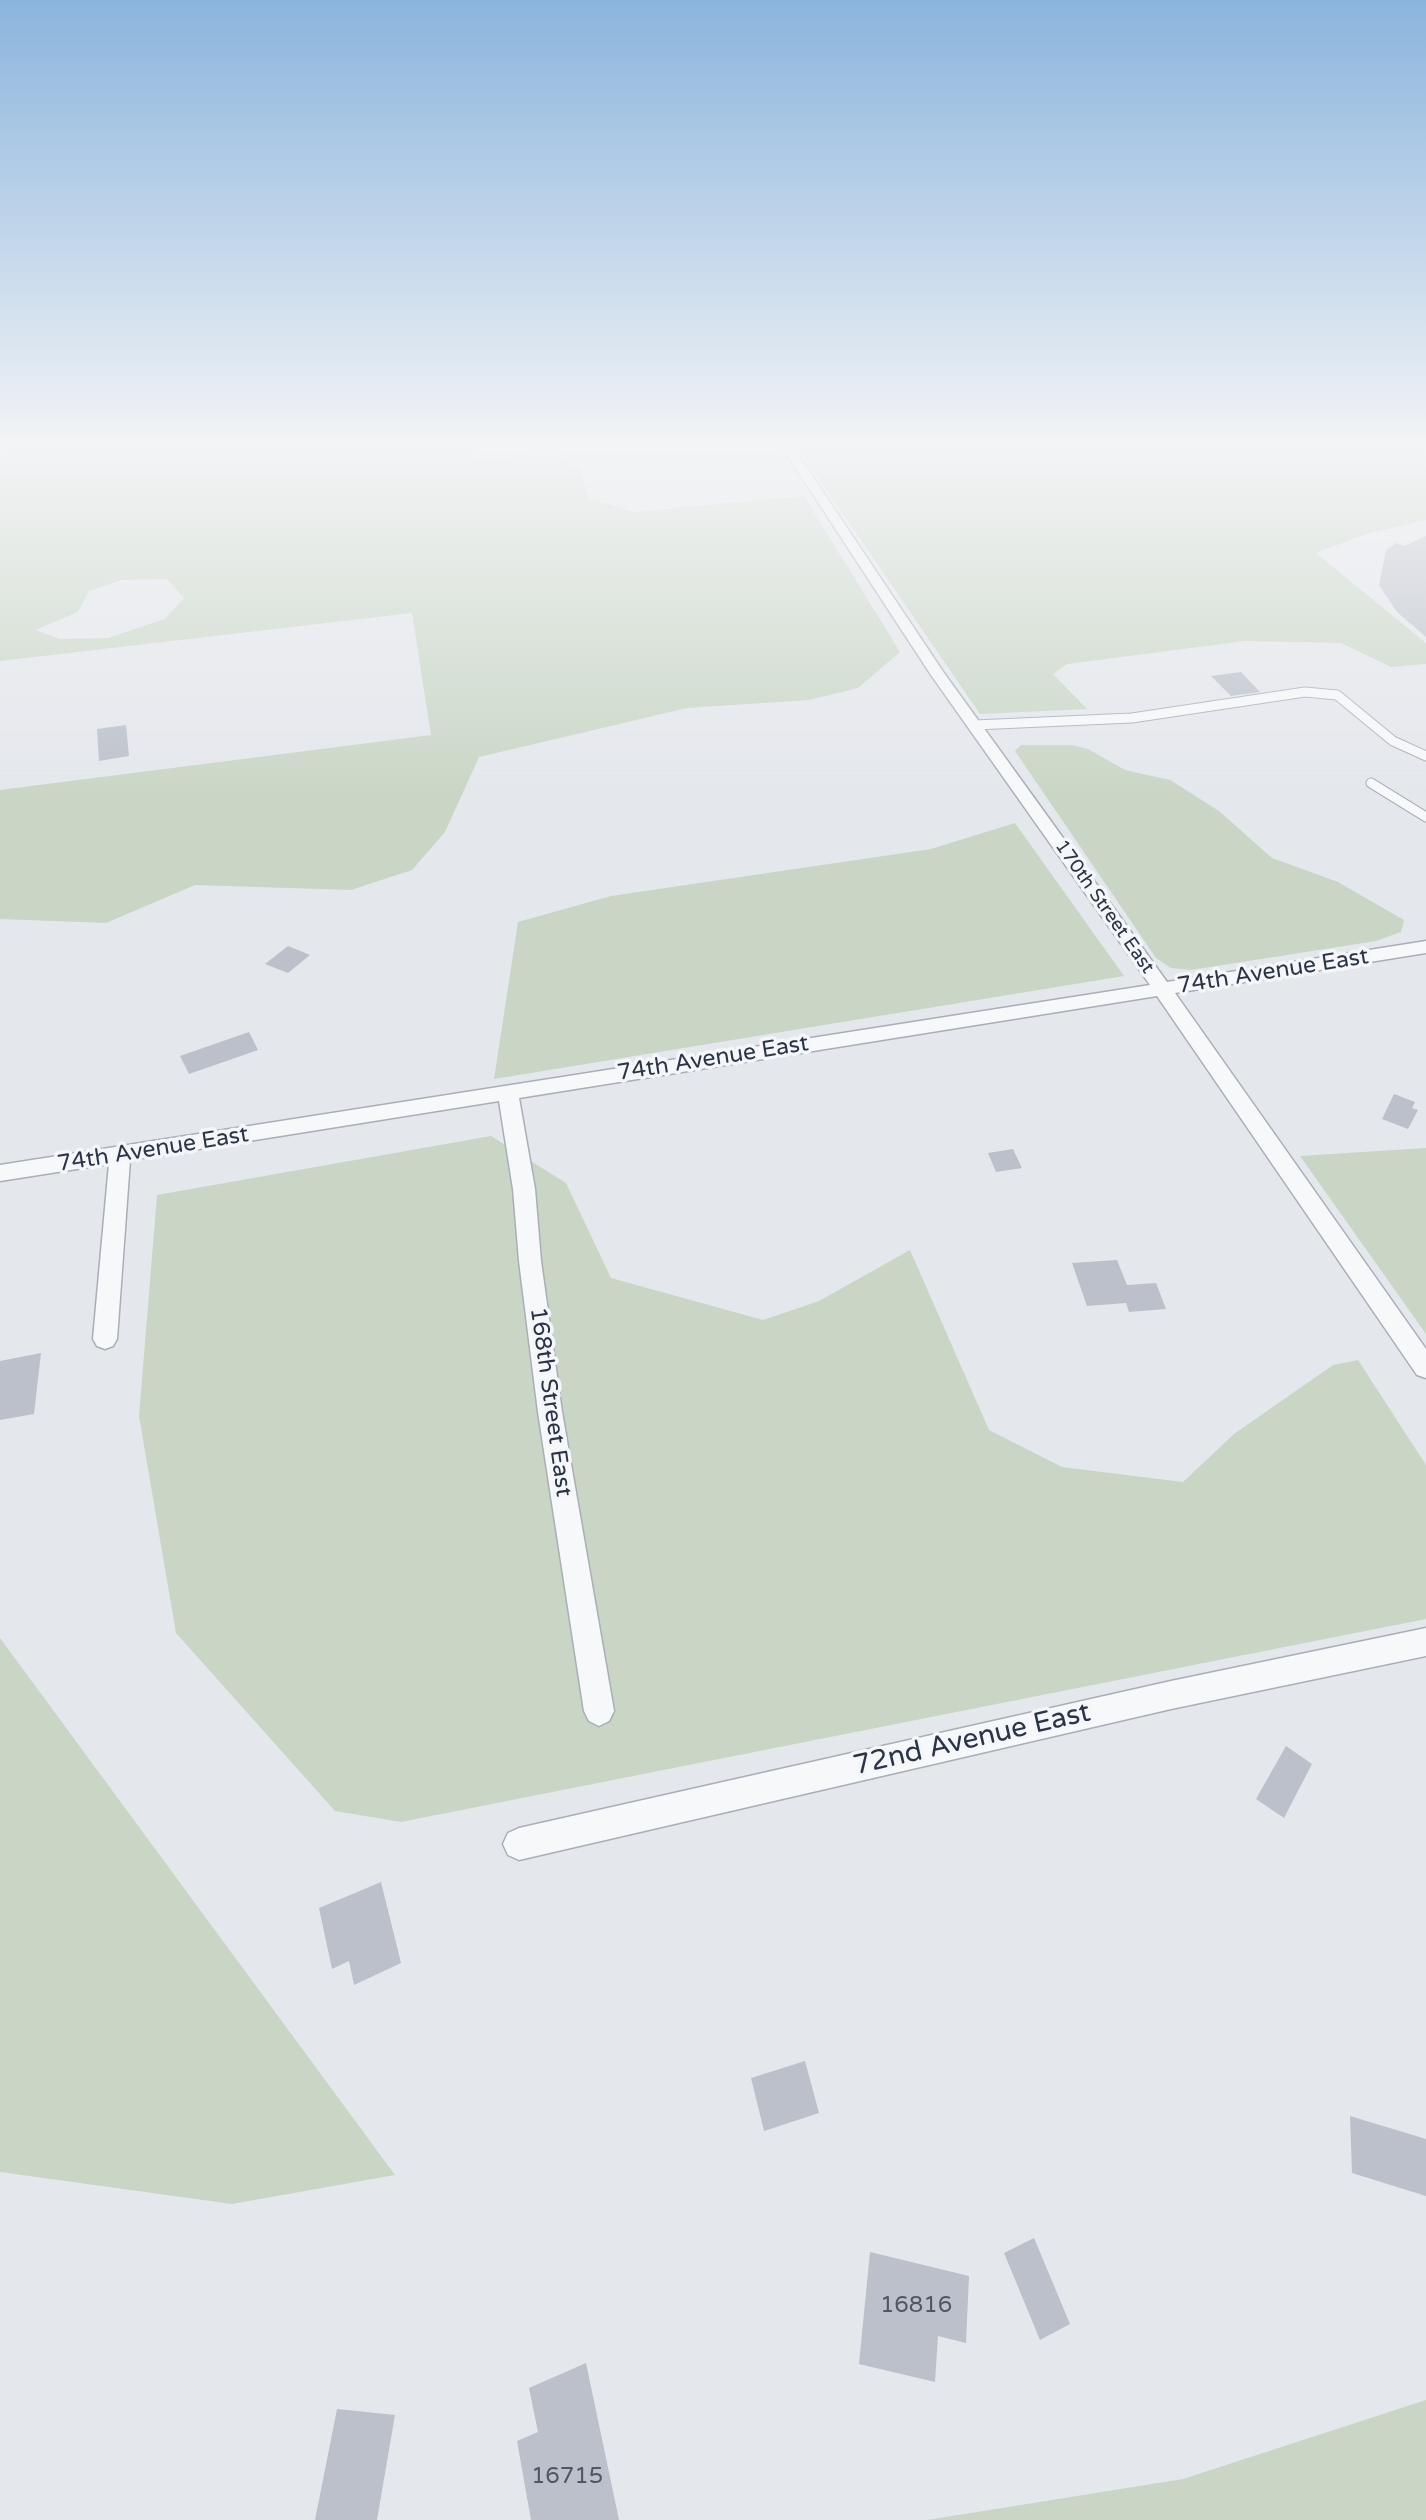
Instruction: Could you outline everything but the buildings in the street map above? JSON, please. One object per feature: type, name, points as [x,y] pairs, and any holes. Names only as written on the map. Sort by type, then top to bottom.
[{"type":"street","name":"170th Street East","points":[[864,562],[938,675],[1163,990],[1426,1368]]},
{"type":"street","name":"74th Avenue East","points":[[0,1173],[1426,947]]},
{"type":"street","name":"168th Street East","points":[[509,1092],[524,1189],[530,1261],[550,1412],[599,1711]]},
{"type":"street","points":[[105,1339],[120,1155]]},
{"type":"street","name":"72nd Avenue East","points":[[519,1844],[1189,1690],[1426,1642]]},
{"type":"lane","points":[[975,725],[1021,721],[1132,719],[1241,700],[1316,693],[1337,695],[1393,741],[1426,756]]},
{"type":"lane","points":[[1371,783],[1426,817]]},
{"type":"green space","points":[[0,562],[844,562],[900,652],[858,688],[809,700],[687,708],[479,757],[445,832],[412,870],[351,890],[195,885],[106,923],[0,919],[0,790],[431,735],[412,613],[0,661]],"holes":[[[167,579],[184,598],[165,619],[108,638],[60,639],[35,630],[78,612],[89,591],[122,580]]]},
{"type":"green space","points":[[876,562],[1327,562],[1426,643],[1426,664],[1391,667],[1341,643],[1245,641],[1067,664],[1053,674],[1087,709],[980,714]]},
{"type":"green space","points":[[1021,745],[1072,745],[1088,749],[1125,770],[1170,780],[1219,811],[1272,858],[1338,882],[1404,920],[1401,932],[1376,941],[1191,970],[1171,968],[1156,958],[1015,751]]},
{"type":"green space","points":[[1015,823],[1124,976],[494,1079],[518,922],[611,896],[931,849]]},
{"type":"green space","points":[[491,1136],[566,1183],[611,1278],[763,1320],[819,1301],[910,1250],[989,1430],[1062,1467],[1183,1482],[1234,1434],[1333,1365],[1358,1360],[1426,1465],[1426,1619],[401,1822],[335,1811],[176,1633],[139,1416],[157,1195]]},
{"type":"green space","points":[[1426,1148],[1426,1334],[1300,1156]]},
{"type":"green space","points":[[0,1638],[395,2175],[232,2204],[0,2172]]},
{"type":"green space","points":[[1426,2400],[1426,2520],[927,2520],[1183,2479]]}]
